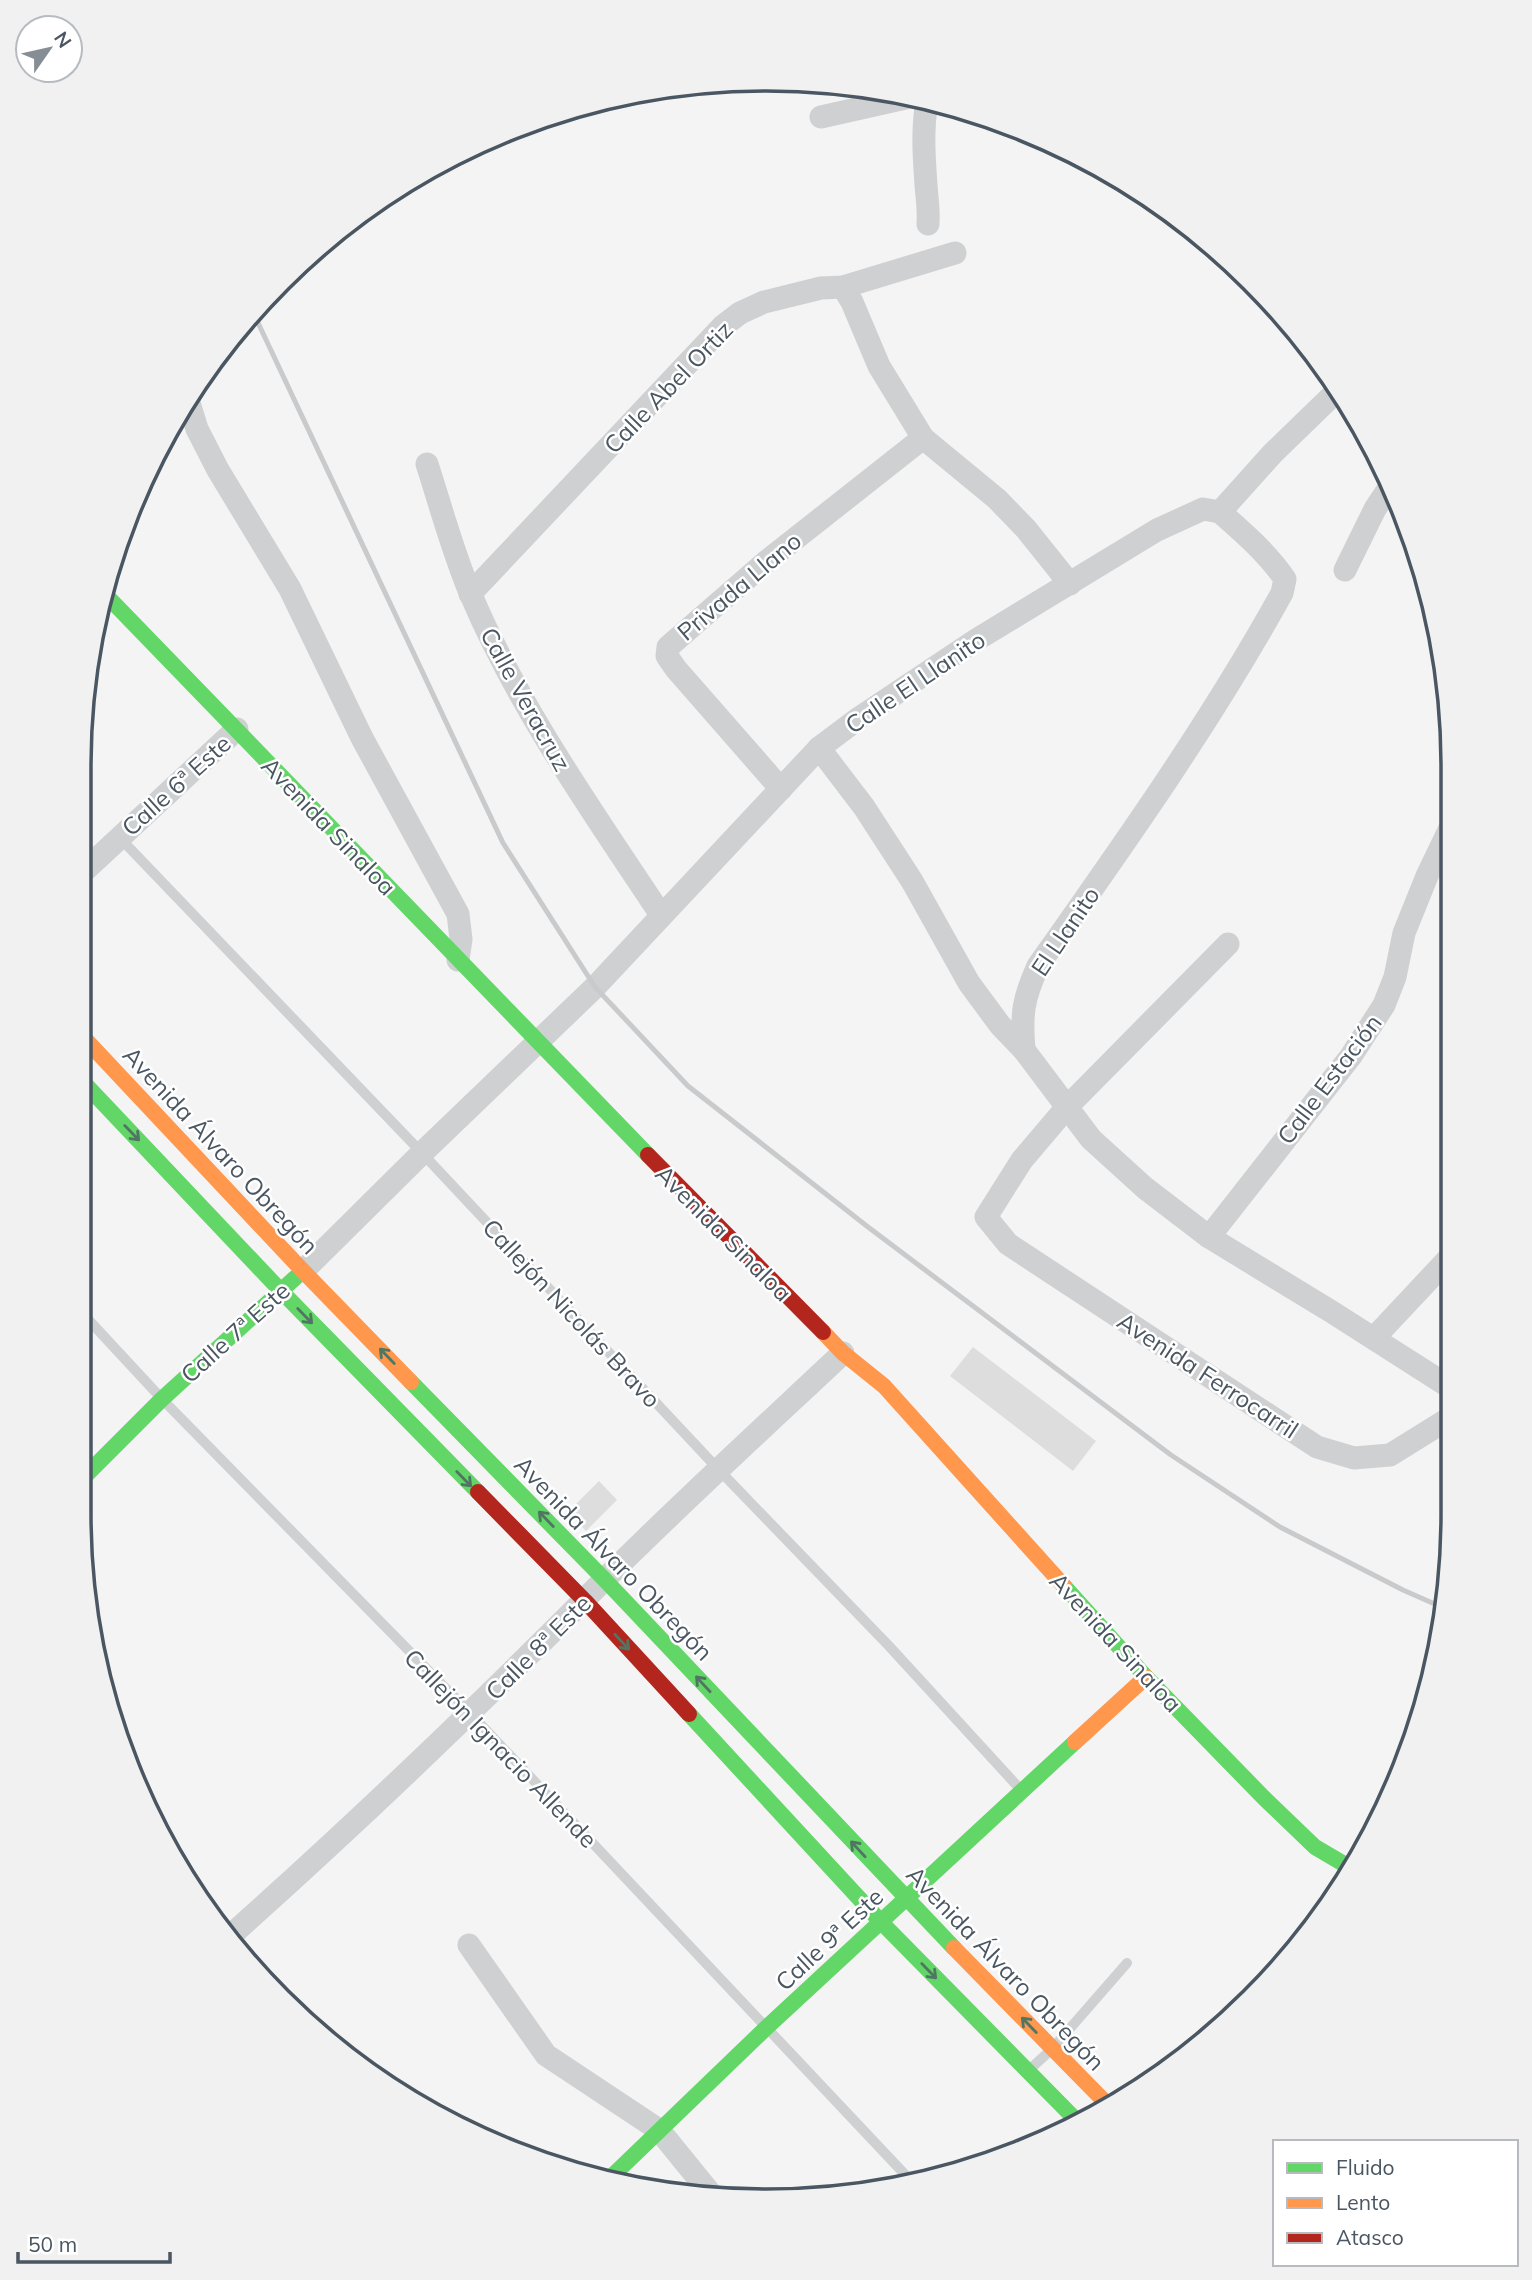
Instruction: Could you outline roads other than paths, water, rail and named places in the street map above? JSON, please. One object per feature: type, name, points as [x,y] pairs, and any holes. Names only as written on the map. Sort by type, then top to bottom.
[{"type":"street","points":[[821,117],[887,102]]},
{"type":"street","points":[[926,110],[923,127],[926,190],[930,206],[928,224]]},
{"type":"street","name":"Calle Abel Ortiz","points":[[470,594],[723,326],[740,313],[764,302],[821,288],[843,287],[955,253]]},
{"type":"street","points":[[843,287],[879,366],[923,438],[997,499],[1026,529],[1070,584]]},
{"type":"street","points":[[1220,512],[1273,453],[1331,397]]},
{"type":"street","points":[[192,412],[197,429],[218,470],[290,589],[362,738],[458,914],[461,939],[458,960]]},
{"type":"street","name":"Privada Llano","points":[[781,789],[676,668],[667,656],[668,647],[767,561],[923,438]]},
{"type":"street","name":"Calle Veracruz","points":[[427,464],[470,594],[508,674],[570,777],[661,915]]},
{"type":"street","points":[[1345,570],[1384,496]]},
{"type":"street","name":"Calle El Llanito","points":[[538,1044],[819,748],[911,682],[1157,530],[1203,509],[1220,512]]},
{"type":"street","name":"El Llanito","points":[[1024,1050],[1021,1024],[1025,995],[1038,966],[1211,715],[1282,593],[1285,579],[1276,566],[1258,544],[1220,512]]},
{"type":"street","name":"Avenida Sinaloa","points":[[112,601],[538,1044],[843,1353],[884,1387],[1146,1676],[1337,1873]]},
{"type":"street","name":"Calle 6ª Este","points":[[91,864],[237,729]]},
{"type":"street","points":[[819,748],[864,807],[912,881],[969,983],[1091,1139],[1145,1188],[1209,1237],[1441,1382]]},
{"type":"street","name":"Calle Estación","points":[[1209,1237],[1351,1056],[1384,1005],[1395,977],[1404,933],[1441,847]]},
{"type":"street","points":[[1067,1107],[1228,944]]},
{"type":"street","name":"Calle 7ª Este","points":[[91,1470],[162,1399],[303,1271],[422,1153],[538,1044]]},
{"type":"street","name":"Avenida Álvaro Obregón","points":[[91,1045],[303,1271],[605,1580],[905,1899],[1103,2100]]},
{"type":"street","points":[[91,1084],[111,1067]]},
{"type":"street","name":"Avenida Álvaro Obregón","points":[[91,1090],[281,1291],[584,1601],[881,1922],[1072,2116]]},
{"type":"street","name":"Avenida Ferrocarril","points":[[1067,1107],[1022,1160],[986,1217],[1008,1244],[1317,1447],[1354,1458],[1390,1455],[1441,1423]]},
{"type":"street","points":[[1374,1338],[1441,1267]]},
{"type":"street","name":"Calle 8ª Este","points":[[235,1931],[326,1850],[470,1713],[843,1353]]},
{"type":"street","points":[[384,1397],[407,1378]]},
{"type":"street","name":"Calle 9ª Este","points":[[616,2172],[766,2028],[1146,1676]]},
{"type":"street","points":[[1315,1847],[1343,1864]]},
{"type":"street","points":[[469,1945],[546,2056],[659,2130],[704,2186]]},
{"type":"lane","name":"Callejón Nicolás Bravo","points":[[119,836],[889,1646],[1023,1792]]},
{"type":"lane","name":"Callejón Ignacio Allende","points":[[91,1322],[162,1399],[470,1713],[905,2174]]},
{"type":"lane","points":[[1027,2071],[1052,2049],[1126,1964]]},
{"type":"railway","points":[[258,322],[503,843],[595,987],[688,1086],[868,1227],[1171,1455],[1280,1527],[1435,1604]]}]
